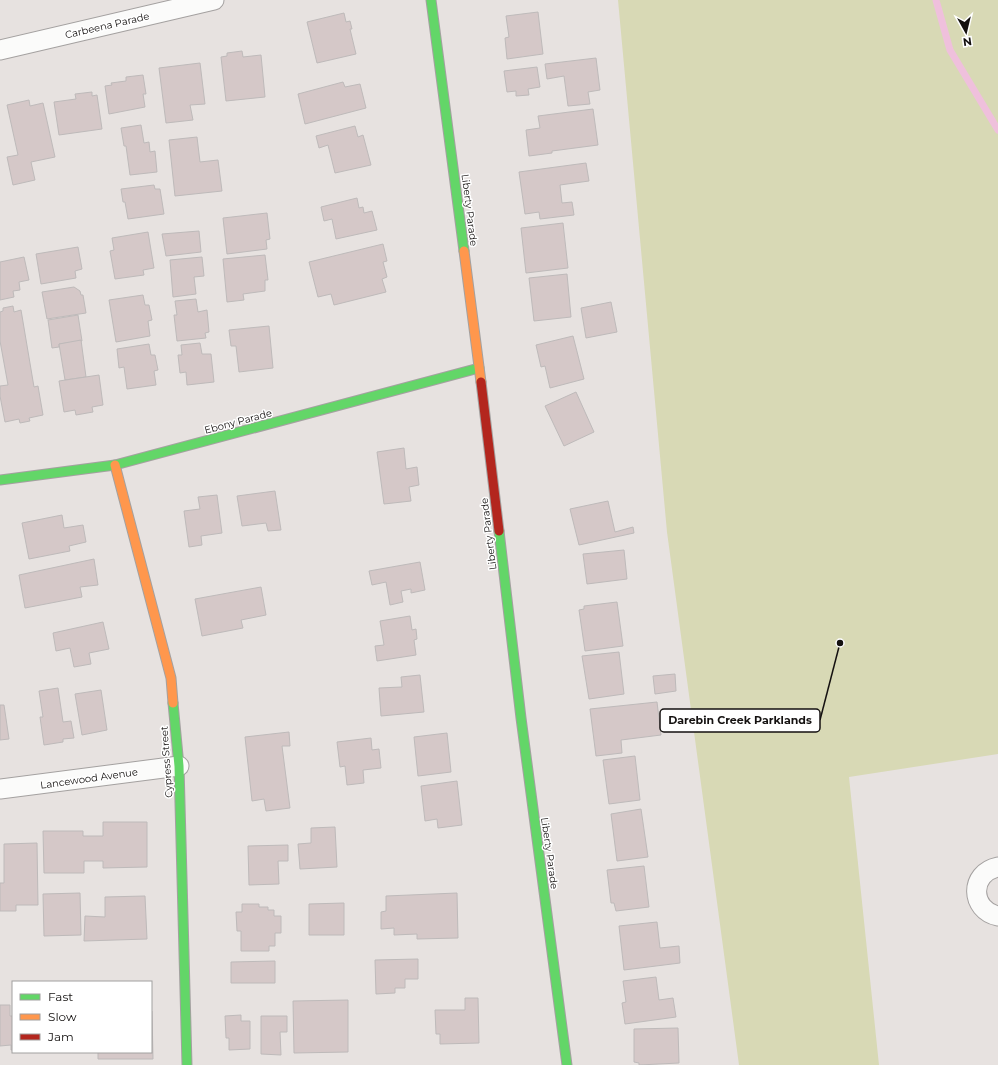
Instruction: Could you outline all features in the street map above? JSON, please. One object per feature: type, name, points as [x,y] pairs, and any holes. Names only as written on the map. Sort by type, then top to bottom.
[{"type":"street","name":"Carbeena Parade","points":[[0,50],[214,0]]},
{"type":"street","name":"Liberty Parade","points":[[431,0],[479,368],[521,718],[567,1065]]},
{"type":"street","name":"Ebony Parade","points":[[0,480],[115,465],[479,368]]},
{"type":"street","name":"Cypress Street","points":[[115,465],[171,678],[179,766],[187,1065]]},
{"type":"street","name":"Lancewood Avenue","points":[[0,789],[179,766]]},
{"type":"street","points":[[998,867],[988,870],[982,876],[976,890],[980,905],[986,911],[998,916]]},
{"type":"green space","points":[[618,0],[998,0],[998,754],[849,777],[879,1065],[739,1065],[667,532]]},
{"type":"building","points":[[538,12],[543,54],[507,59],[505,38],[509,37],[506,16]]},
{"type":"building","points":[[344,13],[346,22],[350,21],[352,29],[350,29],[356,54],[317,63],[307,22]]},
{"type":"building","points":[[242,51],[243,57],[261,55],[265,97],[226,101],[221,57],[227,56],[227,53]]},
{"type":"building","points":[[596,58],[600,90],[588,92],[590,104],[568,106],[564,76],[547,79],[545,64]]},
{"type":"building","points":[[200,63],[205,104],[190,105],[193,120],[166,123],[159,68]]},
{"type":"building","points":[[537,67],[540,87],[528,89],[529,95],[516,96],[516,91],[507,92],[504,71]]},
{"type":"building","points":[[143,75],[146,94],[143,94],[145,107],[109,114],[105,86],[112,85],[111,83],[126,81],[126,77]]},
{"type":"building","points":[[343,82],[345,87],[360,84],[366,108],[305,124],[298,94]]},
{"type":"building","points":[[92,92],[92,96],[97,95],[102,129],[59,135],[54,102],[76,99],[75,94]]},
{"type":"building","points":[[29,100],[30,106],[43,103],[55,157],[31,162],[35,180],[13,185],[7,157],[18,155],[7,105]]},
{"type":"building","points":[[593,109],[598,145],[552,151],[552,153],[529,156],[526,130],[540,128],[538,116]]},
{"type":"building","points":[[141,125],[144,143],[149,142],[150,152],[155,151],[157,172],[130,175],[126,146],[124,146],[121,128]]},
{"type":"building","points":[[355,126],[358,137],[363,135],[371,165],[335,173],[328,145],[319,148],[316,136]]},
{"type":"building","points":[[197,137],[200,162],[218,160],[222,191],[175,196],[169,140]]},
{"type":"building","points":[[586,163],[589,181],[560,185],[562,203],[572,202],[574,215],[540,219],[539,212],[525,214],[519,172]]},
{"type":"building","points":[[154,185],[155,189],[160,189],[164,214],[128,219],[121,189]]},
{"type":"building","points":[[357,198],[359,208],[363,207],[364,213],[372,211],[377,230],[336,239],[332,219],[324,221],[321,207]]},
{"type":"building","points":[[267,213],[270,239],[266,240],[267,249],[227,254],[223,218]]},
{"type":"building","points":[[563,223],[568,268],[526,273],[521,228]]},
{"type":"building","points":[[199,231],[201,252],[166,256],[162,234]]},
{"type":"building","points":[[148,232],[154,268],[143,270],[144,275],[115,279],[110,251],[114,250],[112,238]]},
{"type":"building","points":[[383,244],[387,261],[383,262],[387,277],[382,279],[386,292],[334,305],[331,294],[318,297],[309,262]]},
{"type":"building","points":[[78,247],[82,269],[75,271],[76,278],[41,284],[36,254]]},
{"type":"building","points":[[265,255],[268,280],[265,280],[265,291],[243,294],[244,300],[227,302],[223,259]]},
{"type":"building","points":[[24,257],[29,280],[19,282],[20,290],[13,291],[14,297],[0,300],[0,262]]},
{"type":"building","points":[[202,257],[204,276],[194,277],[196,294],[173,297],[170,260]]},
{"type":"building","points":[[567,274],[571,317],[534,321],[529,278]]},
{"type":"building","points":[[74,287],[80,291],[81,295],[83,295],[86,313],[47,319],[42,292]]},
{"type":"building","points":[[143,295],[145,305],[149,305],[152,320],[148,321],[150,336],[116,342],[109,300]]},
{"type":"building","points":[[196,299],[198,312],[207,310],[209,332],[205,333],[206,338],[177,341],[174,315],[177,315],[175,301]]},
{"type":"building","points":[[611,302],[617,332],[586,338],[581,308]]},
{"type":"building","points":[[13,306],[14,312],[21,310],[34,387],[38,386],[43,415],[29,418],[30,421],[20,423],[19,419],[5,422],[0,396],[0,386],[8,385],[0,341],[0,312],[3,311],[3,308]]},
{"type":"building","points":[[78,315],[82,341],[59,344],[59,347],[52,348],[48,320]]},
{"type":"building","points":[[269,326],[273,368],[239,372],[236,346],[231,346],[229,330]]},
{"type":"building","points":[[573,336],[584,379],[550,388],[545,366],[541,367],[536,345]]},
{"type":"building","points":[[81,340],[86,377],[65,380],[59,344]]},
{"type":"building","points":[[200,343],[202,354],[211,354],[214,382],[187,385],[186,372],[180,373],[178,355],[182,355],[181,345]]},
{"type":"building","points":[[149,344],[151,355],[155,355],[158,370],[154,371],[156,385],[127,389],[124,367],[119,368],[117,349]]},
{"type":"building","points":[[99,375],[103,405],[92,407],[93,412],[76,415],[75,410],[64,412],[59,381]]},
{"type":"building","points":[[576,392],[594,432],[564,446],[545,406]]},
{"type":"building","points":[[404,448],[406,469],[417,467],[419,485],[409,487],[411,501],[384,504],[377,452]]},
{"type":"building","points":[[275,491],[281,530],[268,531],[266,523],[242,526],[237,496]]},
{"type":"building","points":[[217,495],[222,533],[201,536],[202,545],[189,547],[184,511],[200,509],[198,497]]},
{"type":"building","points":[[608,501],[615,532],[633,527],[634,533],[579,545],[570,509]]},
{"type":"building","points":[[62,515],[64,528],[83,525],[86,542],[69,546],[70,551],[29,559],[22,523]]},
{"type":"building","points":[[624,550],[627,579],[587,584],[583,554]]},
{"type":"building","points":[[94,559],[98,585],[80,587],[82,597],[25,608],[19,575]]},
{"type":"building","points":[[420,562],[425,590],[411,593],[411,589],[401,591],[403,602],[390,605],[386,582],[372,585],[369,571]]},
{"type":"building","points":[[261,587],[266,615],[241,620],[243,628],[202,636],[195,599]]},
{"type":"building","points":[[617,602],[623,646],[585,651],[579,610],[584,609],[584,606]]},
{"type":"building","points":[[410,616],[412,630],[416,629],[417,639],[414,640],[416,655],[377,661],[375,646],[384,645],[380,621]]},
{"type":"building","points":[[103,622],[109,649],[89,653],[91,664],[74,667],[70,648],[56,651],[53,633]]},
{"type":"building","points":[[619,652],[624,694],[589,699],[582,656]]},
{"type":"building","points":[[675,674],[676,691],[655,694],[653,676]]},
{"type":"building","points":[[420,675],[424,712],[381,716],[379,688],[402,687],[401,677]]},
{"type":"building","points":[[58,688],[63,722],[71,721],[74,738],[63,739],[63,742],[44,745],[40,717],[43,717],[39,691]]},
{"type":"building","points":[[101,690],[107,730],[82,735],[75,694]]},
{"type":"building","points":[[657,702],[661,735],[621,740],[622,753],[596,756],[590,709]]},
{"type":"building","points":[[0,705],[4,705],[9,739],[0,740]]},
{"type":"building","points":[[289,732],[290,746],[282,746],[290,808],[266,811],[264,799],[252,801],[245,737]]},
{"type":"building","points":[[447,733],[451,772],[418,776],[414,737]]},
{"type":"building","points":[[371,738],[372,750],[379,749],[381,768],[363,770],[364,783],[347,785],[345,766],[340,767],[337,742]]},
{"type":"building","points":[[635,756],[640,800],[609,804],[603,760]]},
{"type":"building","points":[[457,781],[462,825],[438,828],[437,819],[425,821],[421,786]]},
{"type":"building","points":[[641,809],[648,857],[617,861],[611,814]]},
{"type":"building","points":[[103,822],[147,822],[147,867],[103,868],[103,861],[84,861],[84,873],[44,873],[43,831],[83,831],[83,836],[103,836]]},
{"type":"building","points":[[335,827],[337,867],[300,869],[298,844],[311,843],[311,828]]},
{"type":"building","points":[[37,843],[38,905],[16,905],[16,911],[0,911],[0,883],[4,883],[4,844]]},
{"type":"building","points":[[288,845],[288,861],[278,861],[279,884],[249,885],[248,846]]},
{"type":"building","points":[[644,866],[649,907],[616,911],[614,903],[611,903],[607,870]]},
{"type":"building","points":[[80,893],[81,935],[44,936],[43,894]]},
{"type":"building","points":[[457,893],[458,938],[417,939],[417,934],[394,935],[394,928],[381,929],[381,912],[386,911],[386,896]]},
{"type":"building","points":[[145,896],[147,939],[84,941],[85,916],[105,917],[105,897]]},
{"type":"building","points":[[344,903],[344,935],[309,935],[309,904]]},
{"type":"building","points":[[242,904],[259,904],[259,907],[268,907],[268,910],[274,910],[274,916],[281,916],[281,933],[275,933],[275,946],[269,946],[269,951],[241,951],[241,931],[237,931],[236,912],[242,912]]},
{"type":"building","points":[[657,922],[660,948],[679,946],[680,963],[624,970],[619,926]]},
{"type":"building","points":[[418,959],[418,979],[405,979],[405,988],[395,988],[395,993],[376,994],[375,960]]},
{"type":"building","points":[[275,961],[275,983],[231,983],[231,962]]},
{"type":"building","points":[[656,977],[659,1000],[673,998],[676,1017],[625,1024],[622,1003],[626,1002],[623,981]]},
{"type":"building","points":[[465,998],[478,998],[479,1043],[440,1044],[440,1034],[436,1034],[435,1010],[465,1010]]},
{"type":"building","points":[[348,1000],[348,1052],[294,1053],[293,1001]]},
{"type":"building","points":[[0,1005],[10,1005],[10,1016],[12,1016],[12,1050],[11,1045],[0,1046]]},
{"type":"building","points":[[152,1011],[153,1059],[98,1059],[98,1053],[152,1053]]},
{"type":"building","points":[[241,1015],[241,1021],[250,1021],[250,1049],[229,1050],[229,1038],[226,1038],[225,1016]]},
{"type":"building","points":[[261,1016],[287,1016],[287,1032],[280,1032],[281,1055],[261,1054]]},
{"type":"building","points":[[678,1028],[679,1063],[639,1065],[639,1063],[634,1062],[634,1029]]},
{"type":"waterway","points":[[936,0],[950,50],[998,130]]},
{"type":"traffic: fast","points":[[431,0],[464,251]]},
{"type":"traffic: fast","points":[[0,480],[115,465],[479,368]]},
{"type":"traffic: fast","points":[[499,531],[521,718],[567,1065]]},
{"type":"traffic: fast","points":[[173,703],[179,766],[187,1065]]},
{"type":"traffic: slow","points":[[464,251],[481,382]]},
{"type":"traffic: slow","points":[[115,465],[171,678],[173,703]]},
{"type":"traffic: jam","points":[[481,382],[499,531]]},
{"type":"place","name":"Darebin Creek Parklands","points":[[840,643]]}]
